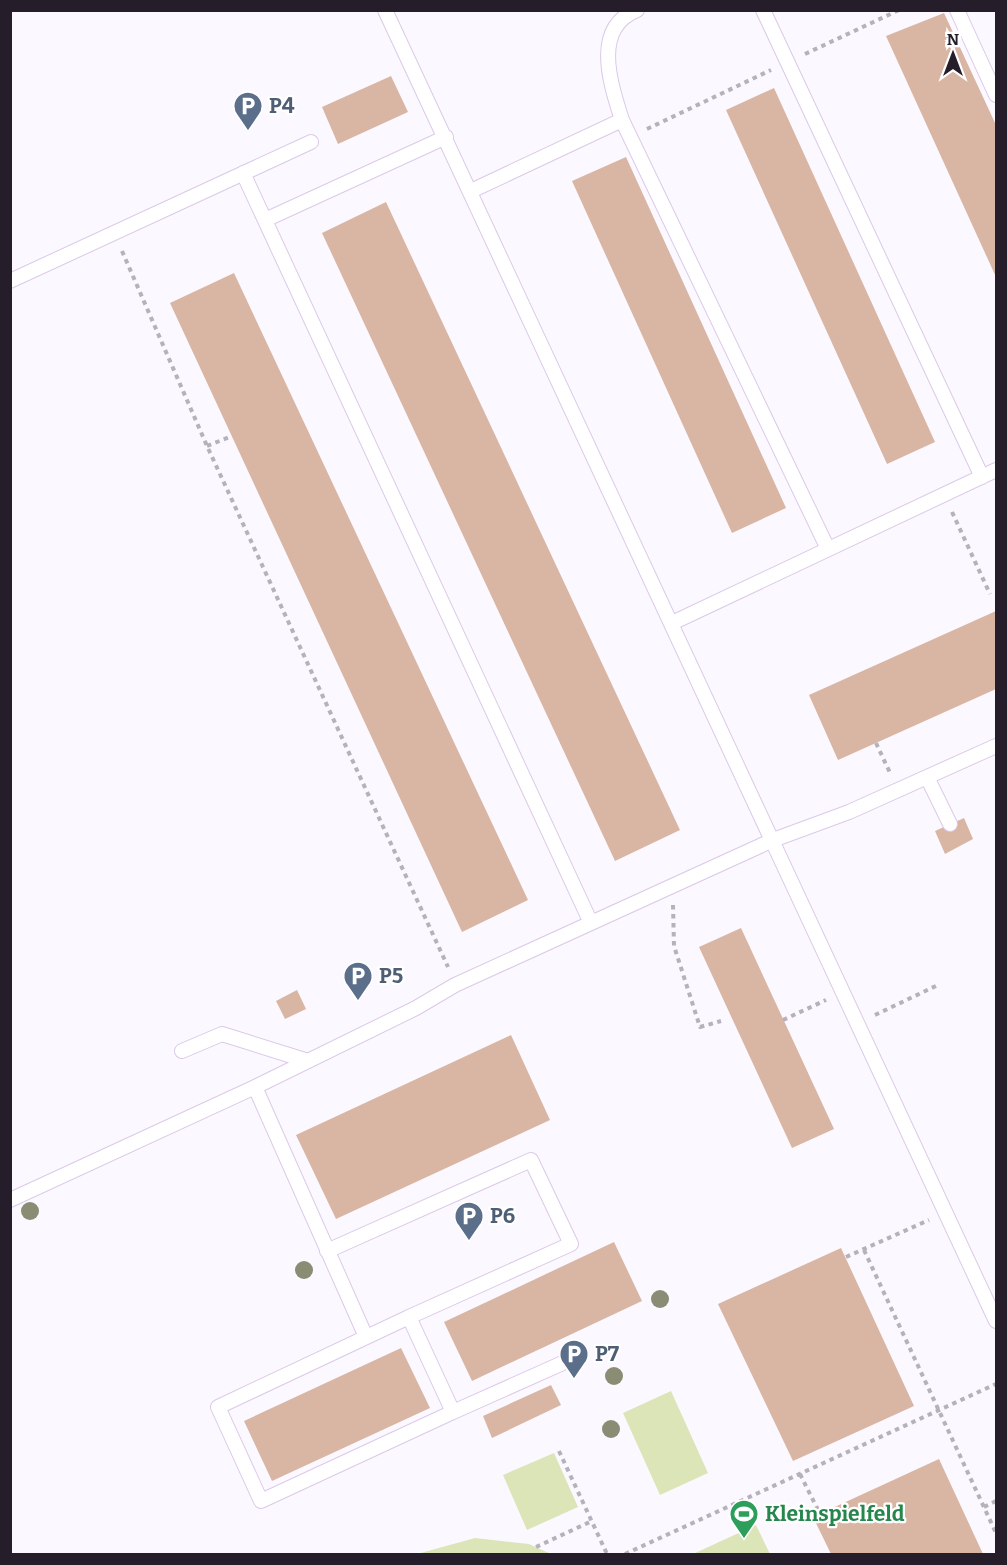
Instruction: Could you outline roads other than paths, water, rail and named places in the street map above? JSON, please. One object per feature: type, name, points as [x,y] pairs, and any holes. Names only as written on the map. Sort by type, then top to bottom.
[{"type":"lane","points":[[386,10],[946,1213],[993,1303],[996,1321]]},
{"type":"lane","points":[[637,10],[628,14],[610,34],[608,57],[611,84],[622,120],[828,549]]},
{"type":"lane","points":[[763,10],[982,477]]},
{"type":"lane","points":[[957,10],[996,95]]},
{"type":"lane","points":[[471,190],[622,120]]},
{"type":"lane","points":[[265,220],[446,137]]},
{"type":"lane","points":[[10,281],[311,142]]},
{"type":"lane","points":[[243,173],[591,923]]},
{"type":"lane","points":[[672,623],[996,470]]},
{"type":"lane","points":[[10,1200],[255,1087],[416,1008],[455,985],[773,840],[849,812],[996,749]]},
{"type":"lane","points":[[927,777],[950,824]]},
{"type":"lane","points":[[182,1051],[222,1034],[308,1061]]},
{"type":"lane","points":[[255,1087],[366,1336]]},
{"type":"lane","points":[[327,1251],[531,1160],[571,1244],[366,1336],[218,1407],[261,1501],[565,1362]]},
{"type":"lane","points":[[409,1317],[453,1412]]},
{"type":"place","name":"P4","points":[[248,132]]},
{"type":"place","name":"P5","points":[[358,1002]]},
{"type":"place","name":"P6","points":[[469,1242]]},
{"type":"place","name":"P7","points":[[574,1380]]},
{"type":"place","name":"Kleinspielfeld","points":[[744,1540]]}]
